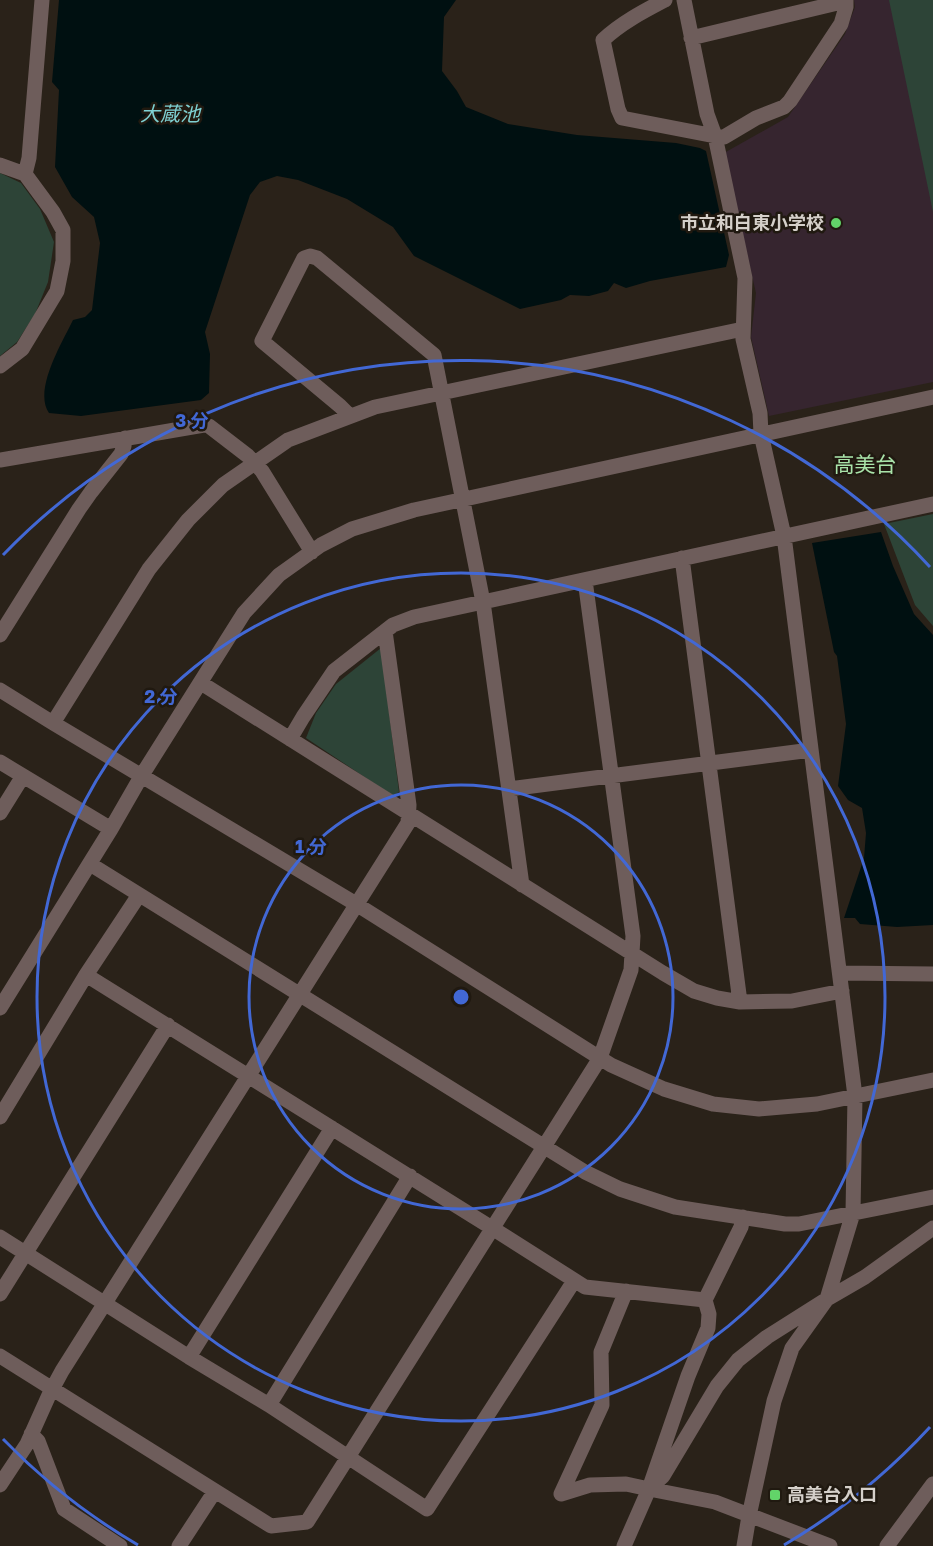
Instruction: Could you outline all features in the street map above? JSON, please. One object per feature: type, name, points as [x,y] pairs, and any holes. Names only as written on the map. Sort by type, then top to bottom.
[{"type":"street","points":[[25,174],[29,158],[42,0]]},
{"type":"street","points":[[665,0],[644,11],[603,40],[618,109],[622,118],[715,136],[724,136],[784,106],[790,100],[841,24],[846,1],[690,38]]},
{"type":"street","points":[[684,0],[690,38],[707,114],[715,136],[745,278],[743,339],[784,536],[855,1096],[853,1213],[827,1299],[792,1348],[774,1401],[744,1546]]},
{"type":"street","points":[[0,165],[25,174],[53,212],[63,230],[63,261],[57,291],[22,349],[0,366]]},
{"type":"street","points":[[350,416],[262,341],[304,258],[310,256],[317,258],[434,355],[483,602],[522,885]]},
{"type":"street","points":[[53,723],[149,568],[188,520],[223,485],[288,440],[375,406],[743,329]]},
{"type":"street","points":[[0,1008],[244,613],[279,575],[321,545],[352,529],[414,510],[933,397]]},
{"type":"street","points":[[0,460],[209,426],[248,456],[262,471],[312,552]]},
{"type":"street","points":[[0,635],[79,509],[121,454],[125,438]]},
{"type":"street","points":[[290,739],[334,671],[393,625],[414,617],[933,504]]},
{"type":"street","points":[[682,558],[740,1002]]},
{"type":"street","points":[[0,1356],[271,1526],[307,1522],[600,1058],[631,970],[633,936],[585,580]]},
{"type":"street","points":[[0,1485],[27,1444],[52,1389],[104,1304],[408,823],[409,806],[386,632]]},
{"type":"street","points":[[201,683],[694,991],[740,1002],[792,1001],[842,991]]},
{"type":"street","points":[[0,690],[356,904],[611,1065],[664,1089],[713,1104],[759,1109],[817,1104],[933,1080]]},
{"type":"street","points":[[509,789],[811,750]]},
{"type":"street","points":[[0,762],[111,829]]},
{"type":"street","points":[[0,813],[23,776]]},
{"type":"street","points":[[90,864],[585,1172],[620,1189],[675,1207],[785,1224],[799,1224],[933,1197]]},
{"type":"street","points":[[0,1117],[6,1091],[139,895]]},
{"type":"street","points":[[840,973],[933,974]]},
{"type":"street","points":[[86,975],[585,1287],[705,1300]]},
{"type":"street","points":[[0,1294],[168,1025]]},
{"type":"street","points":[[189,1357],[332,1128]]},
{"type":"street","points":[[269,1405],[410,1176]]},
{"type":"street","points":[[624,1546],[648,1489],[688,1376],[708,1328],[709,1314],[705,1300],[741,1227],[743,1217]]},
{"type":"street","points":[[648,1489],[663,1476],[717,1386],[738,1360],[767,1337],[865,1277],[933,1228]]},
{"type":"street","points":[[0,1237],[269,1405],[427,1509],[574,1281]]},
{"type":"street","points":[[626,1292],[601,1352],[602,1405],[561,1494],[590,1485],[626,1484],[716,1502],[830,1546]]},
{"type":"street","points":[[31,1434],[38,1441],[64,1509],[120,1546]]},
{"type":"street","points":[[887,1546],[933,1484]]},
{"type":"street","points":[[178,1546],[215,1491]]},
{"type":"shaded area","name":"市立和白東小学校","points":[[854,0],[933,0],[933,382],[769,416],[751,337],[756,293],[724,153],[788,117],[845,34],[855,7]]},
{"type":"green space","points":[[889,0],[933,0],[933,212]]},
{"type":"green space","points":[[0,173],[21,183],[40,209],[54,242],[48,282],[35,314],[17,342],[0,356]]},
{"type":"green space","points":[[933,514],[933,626],[915,605],[884,524]]},
{"type":"green space","points":[[381,648],[399,792],[393,796],[306,738],[316,713],[336,684]]},
{"type":"water","name":"大蔵池","points":[[59,0],[456,0],[444,17],[442,71],[466,107],[508,124],[577,135],[676,143],[706,151],[729,255],[726,267],[650,281],[626,288],[614,283],[608,291],[589,296],[570,295],[561,300],[520,309],[414,256],[393,227],[347,199],[298,180],[277,176],[260,182],[250,195],[205,332],[210,354],[209,393],[201,400],[81,416],[49,413],[44,392],[56,353],[73,320],[85,317],[92,310],[100,243],[94,217],[72,197],[55,167],[59,90],[52,82]]},
{"type":"water","points":[[881,532],[914,614],[933,635],[933,925],[897,927],[860,924],[855,918],[844,918],[864,858],[866,833],[862,808],[848,800],[838,786],[846,724],[837,656],[834,652],[812,543]]},
{"type":"place","name":"市立和白東小学校","points":[[836,223]]},
{"type":"place","name":"高美台入口","points":[[775,1495]]},
{"type":"district","name":"高美台","points":[[865,465]]}]
